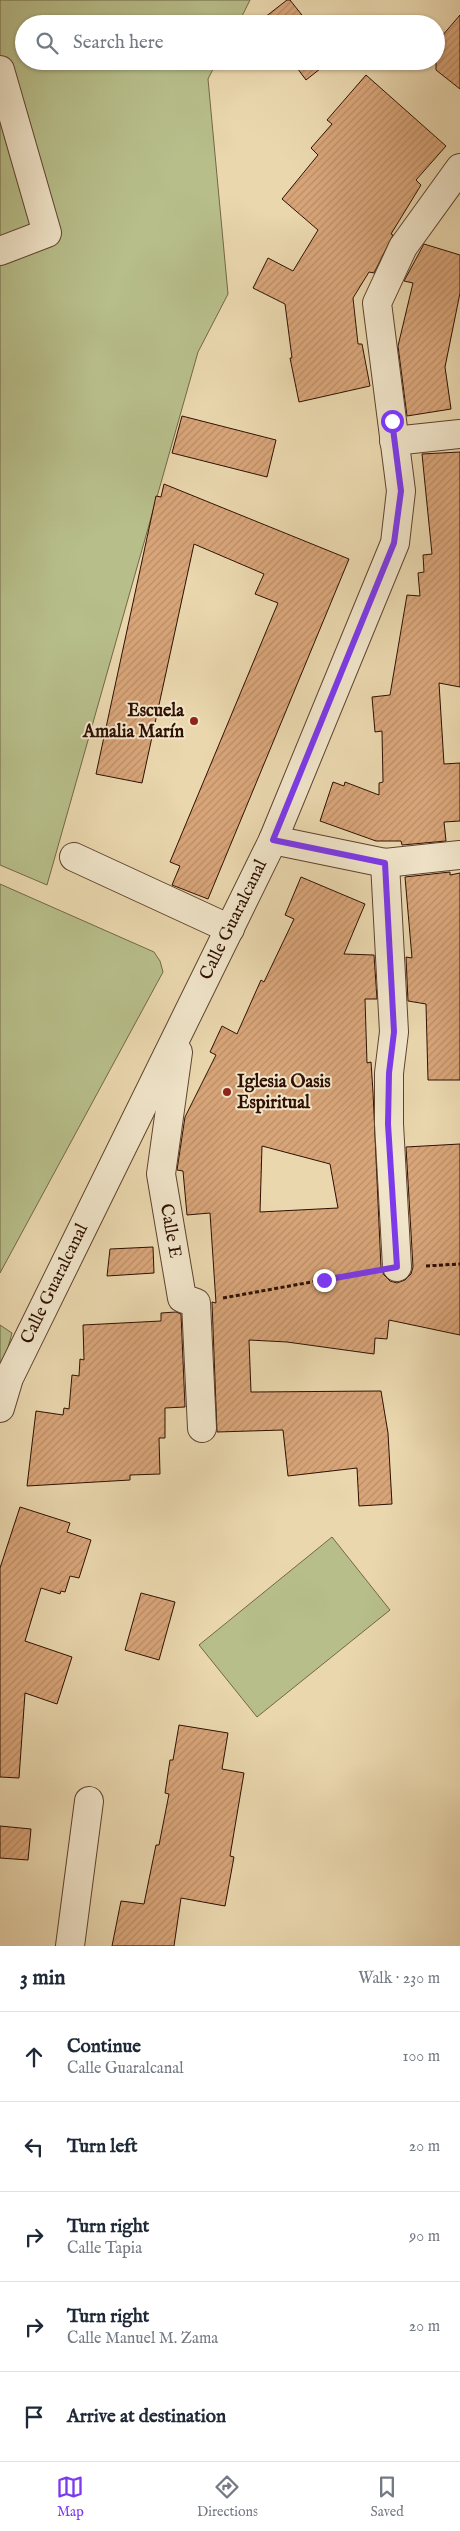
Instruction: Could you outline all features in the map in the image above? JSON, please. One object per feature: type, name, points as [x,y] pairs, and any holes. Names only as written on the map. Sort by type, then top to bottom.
[{"type":"street","points":[[0,70],[9,134],[47,233],[0,251]]},
{"type":"street","name":"Calle Guaralcanal","points":[[0,1408],[9,1378],[273,840],[394,543],[401,491],[377,303],[403,247],[460,168]]},
{"type":"street","points":[[394,441],[460,434]]},
{"type":"street","points":[[273,840],[385,863],[460,855]]},
{"type":"street","points":[[74,857],[230,929]]},
{"type":"street","points":[[385,863],[394,1032],[389,1073],[388,1124],[397,1267]]},
{"type":"street","name":"Calle E","points":[[182,1025],[160,1174],[182,1298],[196,1303]]},
{"type":"street","points":[[196,1303],[202,1428]]},
{"type":"street","points":[[70,1946],[89,1801]]},
{"type":"path","points":[[196,1303],[397,1267]]},
{"type":"green space","points":[[0,0],[250,0],[242,15],[15,15],[15,70],[212,70],[208,79],[228,294],[198,352],[47,885],[0,865]]},
{"type":"green space","points":[[0,884],[154,952],[160,961],[163,972],[0,1273]]},
{"type":"green space","points":[[0,1325],[12,1333],[0,1377]]},
{"type":"green space","points":[[332,1537],[390,1610],[257,1717],[199,1645]]},
{"type":"building","points":[[287,0],[290,0],[302,15],[268,15]]},
{"type":"building","points":[[460,15],[460,89],[436,70],[445,70],[445,32]]},
{"type":"building","points":[[299,70],[319,70],[306,80]]},
{"type":"building","points":[[366,75],[446,146],[416,180],[421,185],[391,234],[393,235],[374,273],[369,272],[353,298],[358,344],[362,344],[370,386],[299,402],[290,358],[292,358],[285,304],[253,288],[268,258],[293,271],[318,230],[282,199],[318,155],[311,148],[332,124],[327,120]]},
{"type":"building","points":[[424,244],[460,255],[460,293],[445,367],[451,409],[407,416],[398,346],[413,283],[404,281]]},
{"type":"building","points":[[182,416],[276,440],[267,477],[172,453]]},
{"type":"building","points":[[460,452],[460,687],[439,683],[444,764],[460,763],[460,821],[444,822],[446,841],[402,845],[401,841],[376,841],[320,821],[333,782],[344,786],[345,782],[379,795],[379,783],[383,782],[382,731],[375,732],[372,697],[390,695],[407,595],[420,596],[418,573],[424,572],[423,555],[432,554],[422,454]]},
{"type":"building","points":[[164,484],[349,559],[208,899],[172,885],[180,866],[170,862],[278,603],[255,594],[264,574],[194,544],[142,783],[96,774],[156,496],[161,497]]},
{"type":"building","points":[[450,872],[450,875],[460,873],[460,1080],[428,1080],[426,1004],[408,1001],[406,957],[412,958],[405,877]]},
{"type":"building","points":[[301,877],[365,904],[344,954],[374,955],[377,999],[365,999],[367,1063],[371,1062],[381,1268],[384,1275],[390,1281],[397,1283],[405,1280],[411,1274],[413,1267],[406,1147],[460,1144],[460,1335],[389,1320],[387,1339],[375,1338],[374,1354],[287,1342],[249,1340],[251,1392],[381,1391],[388,1433],[392,1504],[359,1506],[357,1468],[288,1476],[283,1430],[217,1432],[212,1302],[216,1303],[210,1213],[187,1215],[183,1171],[177,1170],[185,1117],[216,1055],[210,1052],[222,1026],[237,1034],[261,980],[264,982],[294,919],[285,915]],"holes":[[[262,1146],[330,1164],[338,1208],[260,1212]]]},
{"type":"building","points":[[153,1247],[154,1273],[107,1276],[110,1249]]},
{"type":"building","points":[[176,1312],[181,1314],[185,1407],[165,1408],[165,1438],[159,1438],[160,1474],[130,1475],[130,1480],[27,1486],[36,1411],[63,1415],[64,1408],[69,1409],[72,1375],[79,1376],[80,1359],[84,1360],[83,1325],[161,1321],[161,1313]]},
{"type":"building","points":[[20,1507],[70,1523],[67,1532],[91,1540],[79,1578],[70,1576],[65,1592],[61,1591],[60,1594],[41,1588],[25,1641],[72,1657],[57,1704],[25,1693],[19,1778],[0,1777],[0,1568]]},
{"type":"building","points":[[141,1593],[175,1602],[159,1660],[125,1650]]},
{"type":"building","points":[[179,1725],[228,1733],[222,1769],[244,1773],[230,1856],[234,1857],[225,1906],[181,1898],[174,1946],[112,1946],[121,1901],[144,1904],[156,1845],[159,1845],[169,1794],[165,1793],[170,1760],[173,1760]]},
{"type":"building","points":[[0,1826],[31,1829],[28,1860],[0,1858]]},
{"type":"place","name":"Escuela Amalia Marín","points":[[194,721]]},
{"type":"place","name":"Iglesia Oasis Espiritual","points":[[227,1092]]},
{"type":"route","points":[[324,1280],[397,1267],[388,1124],[389,1073],[394,1032],[385,863],[273,840],[394,543],[401,491],[392,421]]}]
